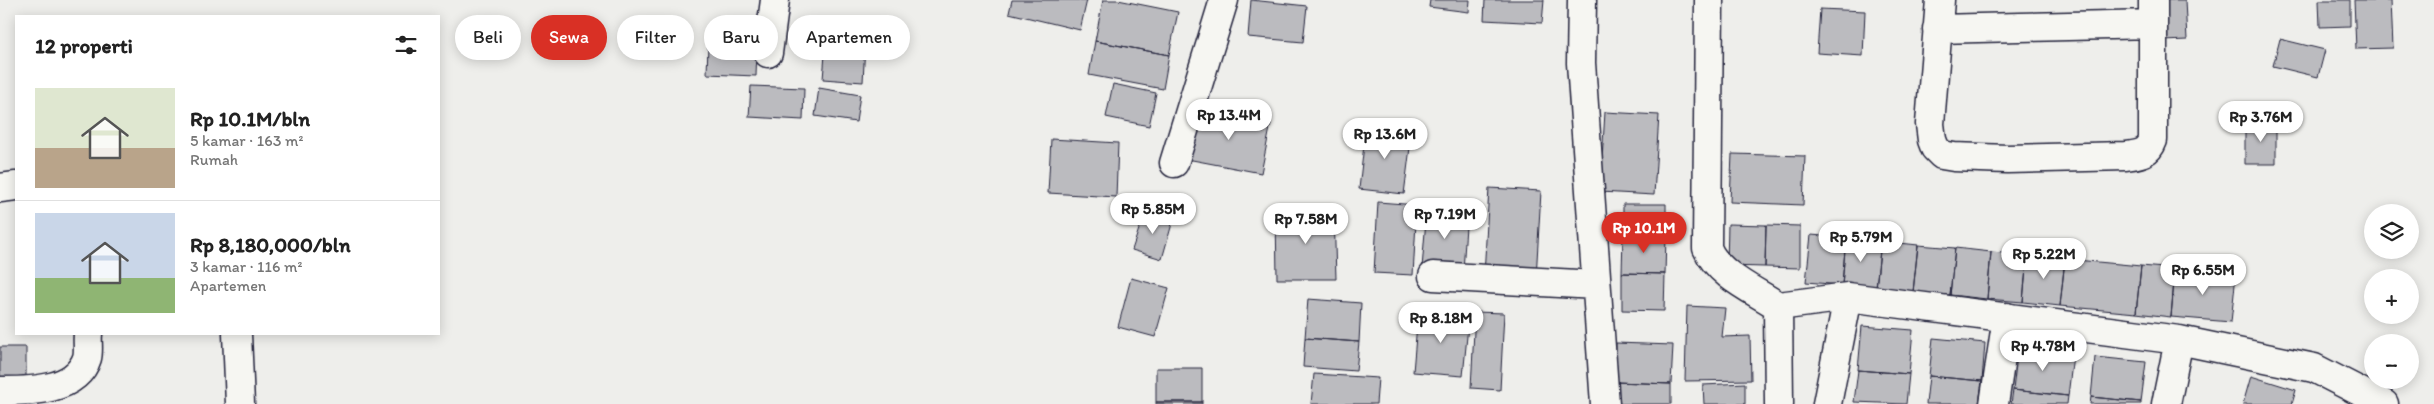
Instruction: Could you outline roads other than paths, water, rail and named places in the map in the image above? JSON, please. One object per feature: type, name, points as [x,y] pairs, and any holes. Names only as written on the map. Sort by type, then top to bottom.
[{"type":"street","points":[[773,15],[775,0]]},
{"type":"street","points":[[1174,163],[1224,0]]},
{"type":"street","points":[[1582,0],[1581,63],[1605,404]]},
{"type":"street","points":[[1709,0],[1707,248],[1714,262],[1778,306],[1848,297],[2179,340],[2314,368],[2384,404]]},
{"type":"street","points":[[1937,29],[2153,12],[2153,140],[2151,147],[2144,153],[2116,156],[2007,158],[1942,155],[1935,148],[1930,124],[1937,29],[1940,0]]},
{"type":"street","points":[[0,188],[15,186]]},
{"type":"street","points":[[1433,276],[1596,286]]},
{"type":"street","points":[[1827,404],[1848,297]]},
{"type":"street","points":[[1778,306],[1779,404]]},
{"type":"street","points":[[1994,404],[2007,317]]},
{"type":"street","points":[[0,391],[30,391],[59,385],[75,376],[87,358],[88,335]]},
{"type":"street","points":[[237,335],[240,404]]},
{"type":"street","points":[[2166,404],[2179,340]]}]
